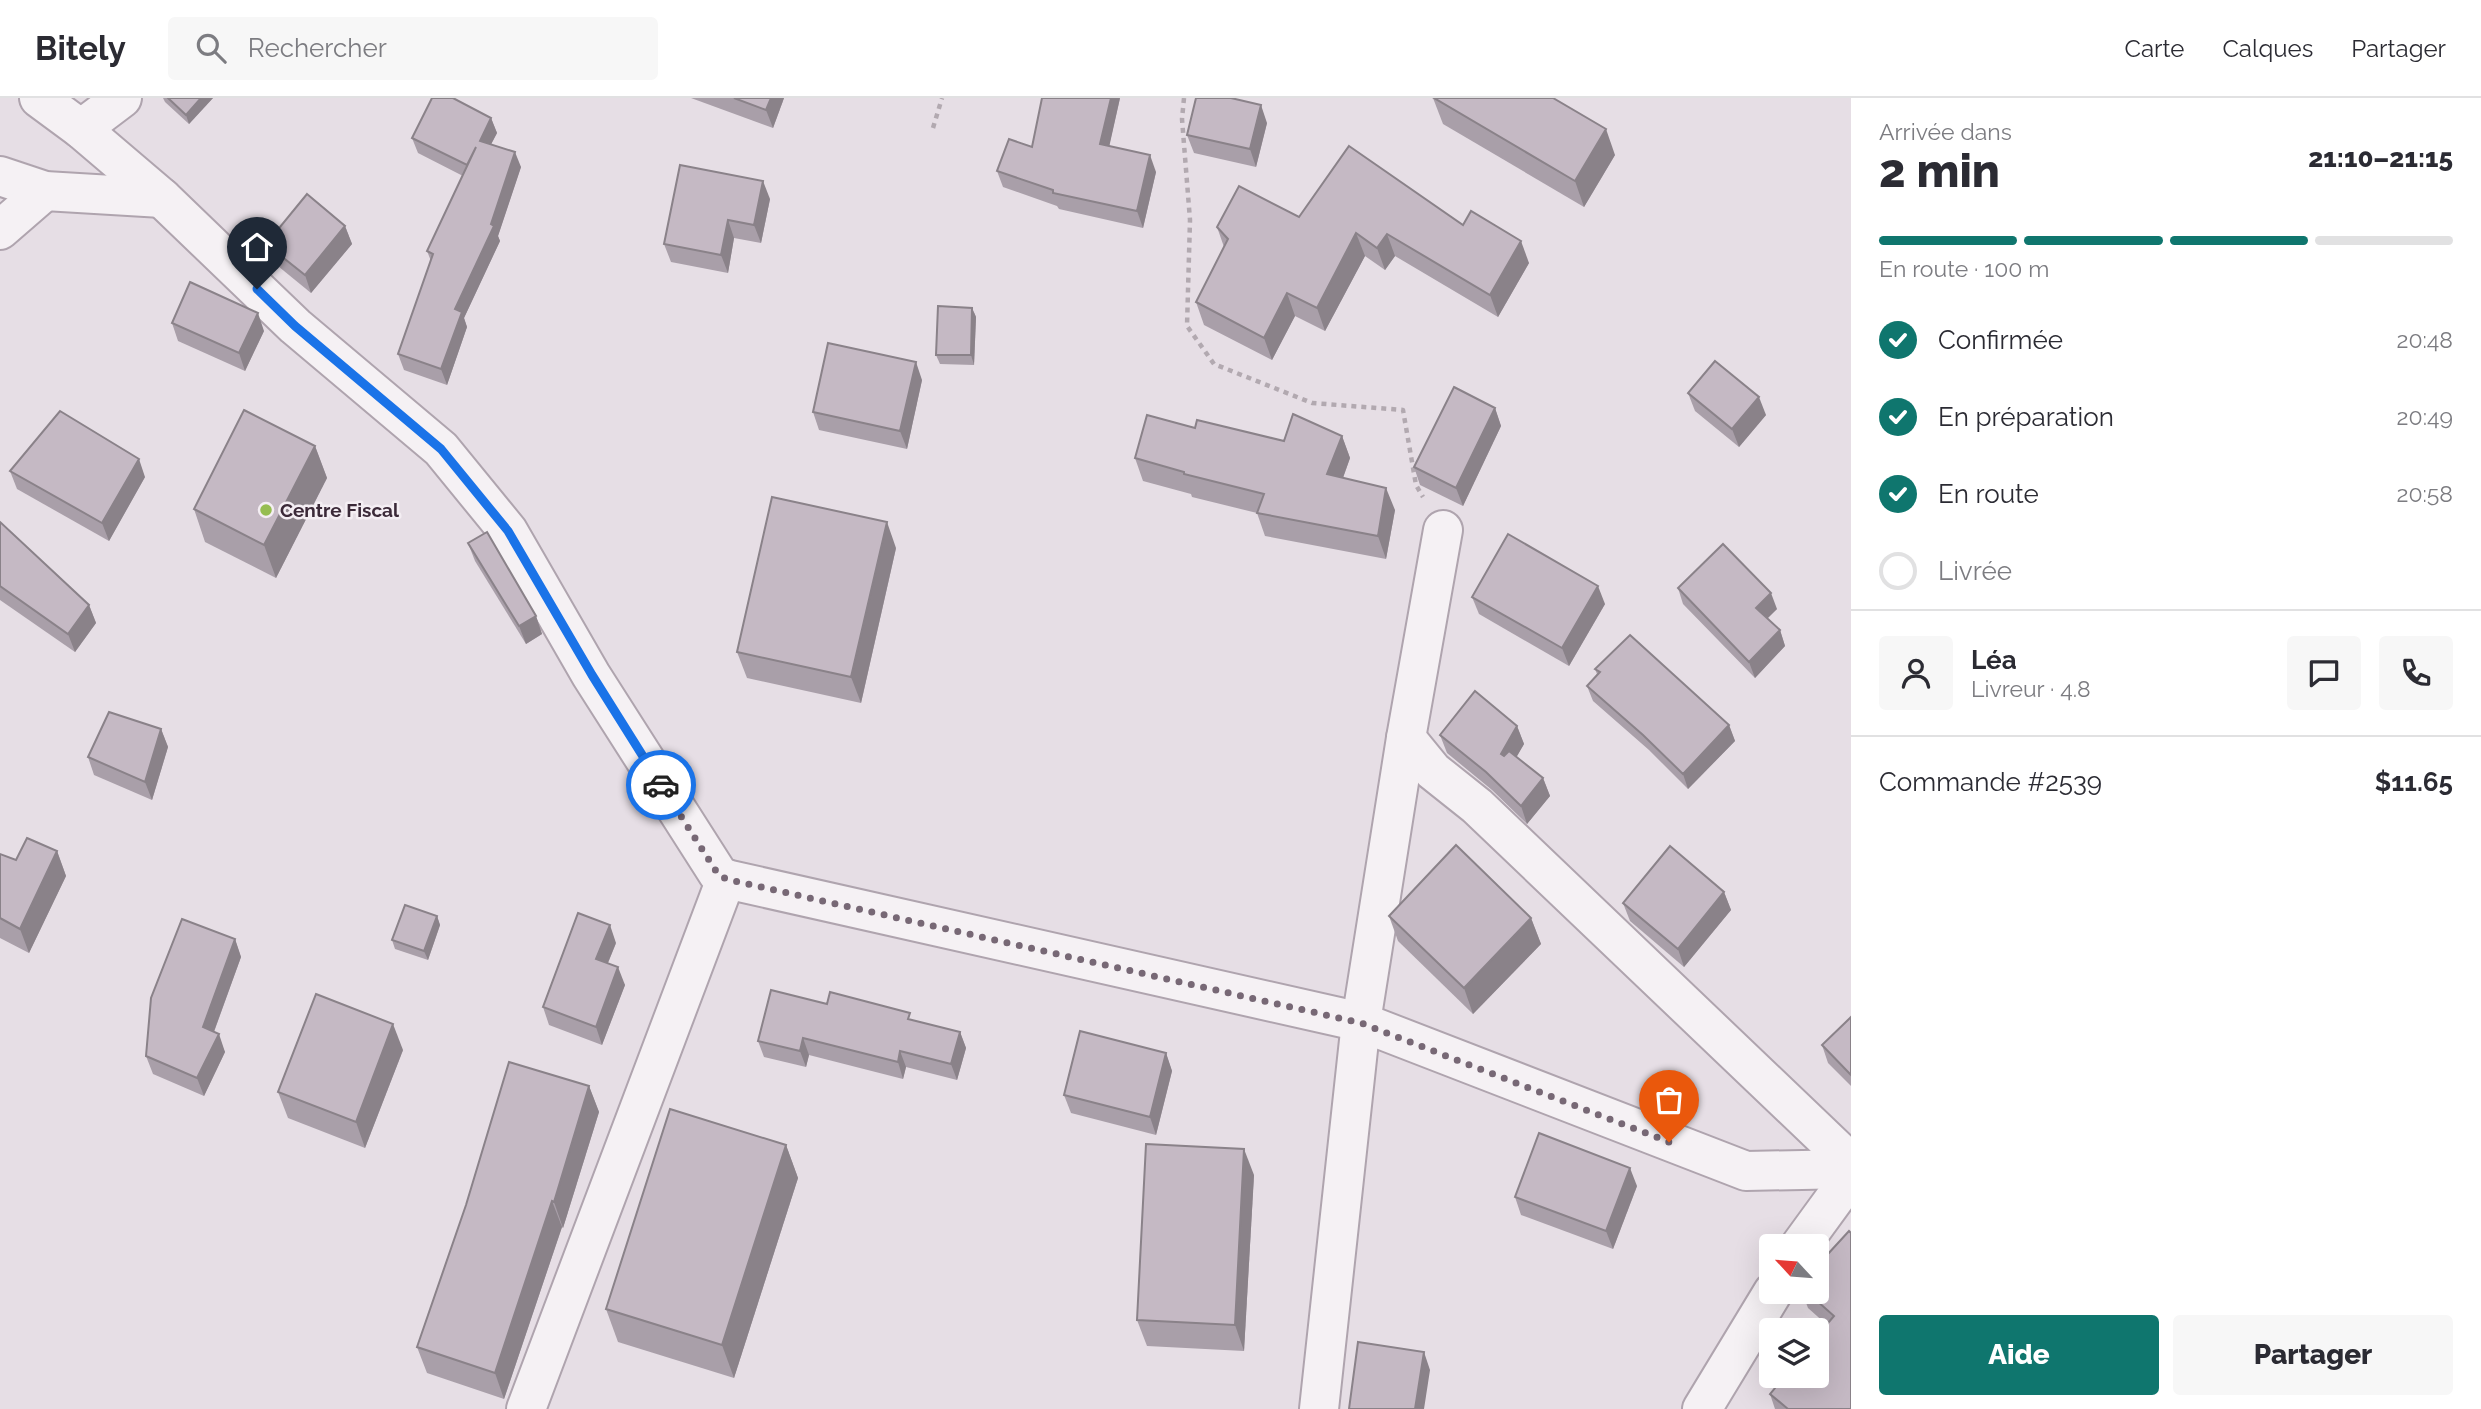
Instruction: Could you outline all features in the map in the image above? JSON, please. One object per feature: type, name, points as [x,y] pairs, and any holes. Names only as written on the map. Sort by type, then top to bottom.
[{"type":"street","points":[[39,98],[81,129],[162,198],[295,326],[441,449],[508,531],[592,675],[718,874],[726,879],[1361,1023],[1746,1171],[1851,1166]]},
{"type":"street","points":[[81,129],[122,98]]},
{"type":"street","points":[[0,176],[45,191],[162,198]]},
{"type":"street","points":[[0,230],[45,191]]},
{"type":"street","points":[[1320,1409],[1361,1023],[1406,738],[1443,530]]},
{"type":"street","points":[[1406,738],[1433,771],[1478,806],[1851,1166]]},
{"type":"street","points":[[526,1409],[726,879]]},
{"type":"street","points":[[1809,1234],[1851,1176]]},
{"type":"street","points":[[1702,1409],[1766,1304]]},
{"type":"path","points":[[933,128],[942,98]]},
{"type":"path","points":[[1184,98],[1182,119],[1190,220],[1187,326],[1214,364],[1312,403],[1403,410],[1416,485],[1443,530]]},
{"type":"building","points":[[168,98],[201,98],[186,115]]},
{"type":"building","points":[[432,98],[453,98],[491,118],[480,141],[515,152],[491,224],[494,226],[455,309],[462,312],[441,369],[398,354],[433,254],[427,251],[476,147],[467,165],[412,138]]},
{"type":"building","points":[[734,98],[771,98],[766,110]]},
{"type":"building","points":[[1042,98],[1111,98],[1100,144],[1150,155],[1137,211],[1053,193],[1053,190],[997,171],[1009,139],[1032,147]]},
{"type":"building","points":[[1196,98],[1231,98],[1261,105],[1250,149],[1187,135]]},
{"type":"building","points":[[1434,98],[1553,98],[1606,129],[1575,181]]},
{"type":"building","points":[[1349,146],[1463,225],[1471,211],[1521,241],[1490,295],[1387,234],[1377,248],[1356,233],[1317,308],[1287,293],[1264,338],[1196,302],[1228,239],[1217,227],[1239,186],[1299,217]]},
{"type":"building","points":[[680,165],[763,181],[754,225],[728,220],[721,255],[664,244]]},
{"type":"building","points":[[307,194],[345,226],[305,275],[266,244]]},
{"type":"building","points":[[190,282],[258,313],[239,353],[172,323]]},
{"type":"building","points":[[938,306],[972,308],[971,355],[936,355]]},
{"type":"building","points":[[828,343],[916,362],[900,431],[813,412]]},
{"type":"building","points":[[1715,361],[1759,397],[1732,429],[1688,393]]},
{"type":"building","points":[[1454,387],[1495,408],[1456,488],[1414,467]]},
{"type":"building","points":[[244,410],[315,446],[264,545],[194,509]]},
{"type":"building","points":[[60,411],[139,459],[102,523],[10,471]]},
{"type":"building","points":[[1293,414],[1342,436],[1327,474],[1386,488],[1378,536],[1257,513],[1264,494],[1184,474],[1135,458],[1147,415],[1195,428],[1197,420],[1284,441]]},
{"type":"building","points":[[772,497],[887,522],[851,677],[737,652]]},
{"type":"building","points":[[0,522],[89,605],[68,634],[0,586]]},
{"type":"building","points":[[487,532],[536,616],[519,626],[468,543]]},
{"type":"building","points":[[1508,534],[1598,586],[1562,648],[1472,597]]},
{"type":"building","points":[[1723,544],[1771,593],[1756,608],[1780,630],[1749,662],[1678,588]]},
{"type":"building","points":[[1630,635],[1729,725],[1683,774],[1587,686],[1600,672],[1595,669]]},
{"type":"building","points":[[1475,691],[1517,726],[1501,754],[1504,756],[1509,751],[1543,778],[1521,806],[1486,772],[1440,735]]},
{"type":"building","points":[[109,712],[161,729],[145,782],[88,757]]},
{"type":"building","points":[[27,838],[57,851],[20,929],[0,918],[0,854],[16,860]]},
{"type":"building","points":[[1456,845],[1531,918],[1464,988],[1389,916]]},
{"type":"building","points":[[1670,846],[1724,892],[1678,949],[1623,903]]},
{"type":"building","points":[[405,905],[437,916],[424,951],[392,940]]},
{"type":"building","points":[[578,913],[610,925],[596,959],[618,967],[596,1027],[543,1007]]},
{"type":"building","points":[[182,919],[235,939],[203,1027],[219,1034],[197,1078],[146,1056],[151,998]]},
{"type":"building","points":[[771,990],[827,1004],[830,992],[910,1013],[908,1019],[960,1032],[951,1064],[900,1051],[898,1062],[803,1038],[800,1051],[758,1041]]},
{"type":"building","points":[[316,994],[393,1024],[356,1122],[278,1092]]},
{"type":"building","points":[[1851,1017],[1851,1075],[1822,1045]]},
{"type":"building","points":[[1080,1031],[1166,1053],[1150,1117],[1064,1095]]},
{"type":"building","points":[[509,1062],[589,1086],[554,1202],[552,1201],[495,1373],[417,1347],[466,1205]]},
{"type":"building","points":[[670,1109],[786,1145],[722,1345],[606,1309]]},
{"type":"building","points":[[1539,1133],[1630,1168],[1606,1231],[1515,1197]]},
{"type":"building","points":[[1146,1144],[1244,1149],[1235,1325],[1137,1320]]},
{"type":"building","points":[[1849,1231],[1851,1233],[1851,1409],[1788,1409],[1770,1394],[1775,1388],[1829,1388],[1829,1322],[1834,1316],[1820,1304],[1829,1304],[1829,1253]]},
{"type":"building","points":[[1358,1342],[1424,1352],[1415,1409],[1349,1409]]},
{"type":"way so far","points":[[661,785],[718,874],[726,879],[1361,1023],[1669,1142]]},
{"type":"place","name":"Centre Fiscal","points":[[266,510]]},
{"type":"route","points":[[257,289],[295,326],[441,449],[508,531],[592,675],[661,785]]}]
